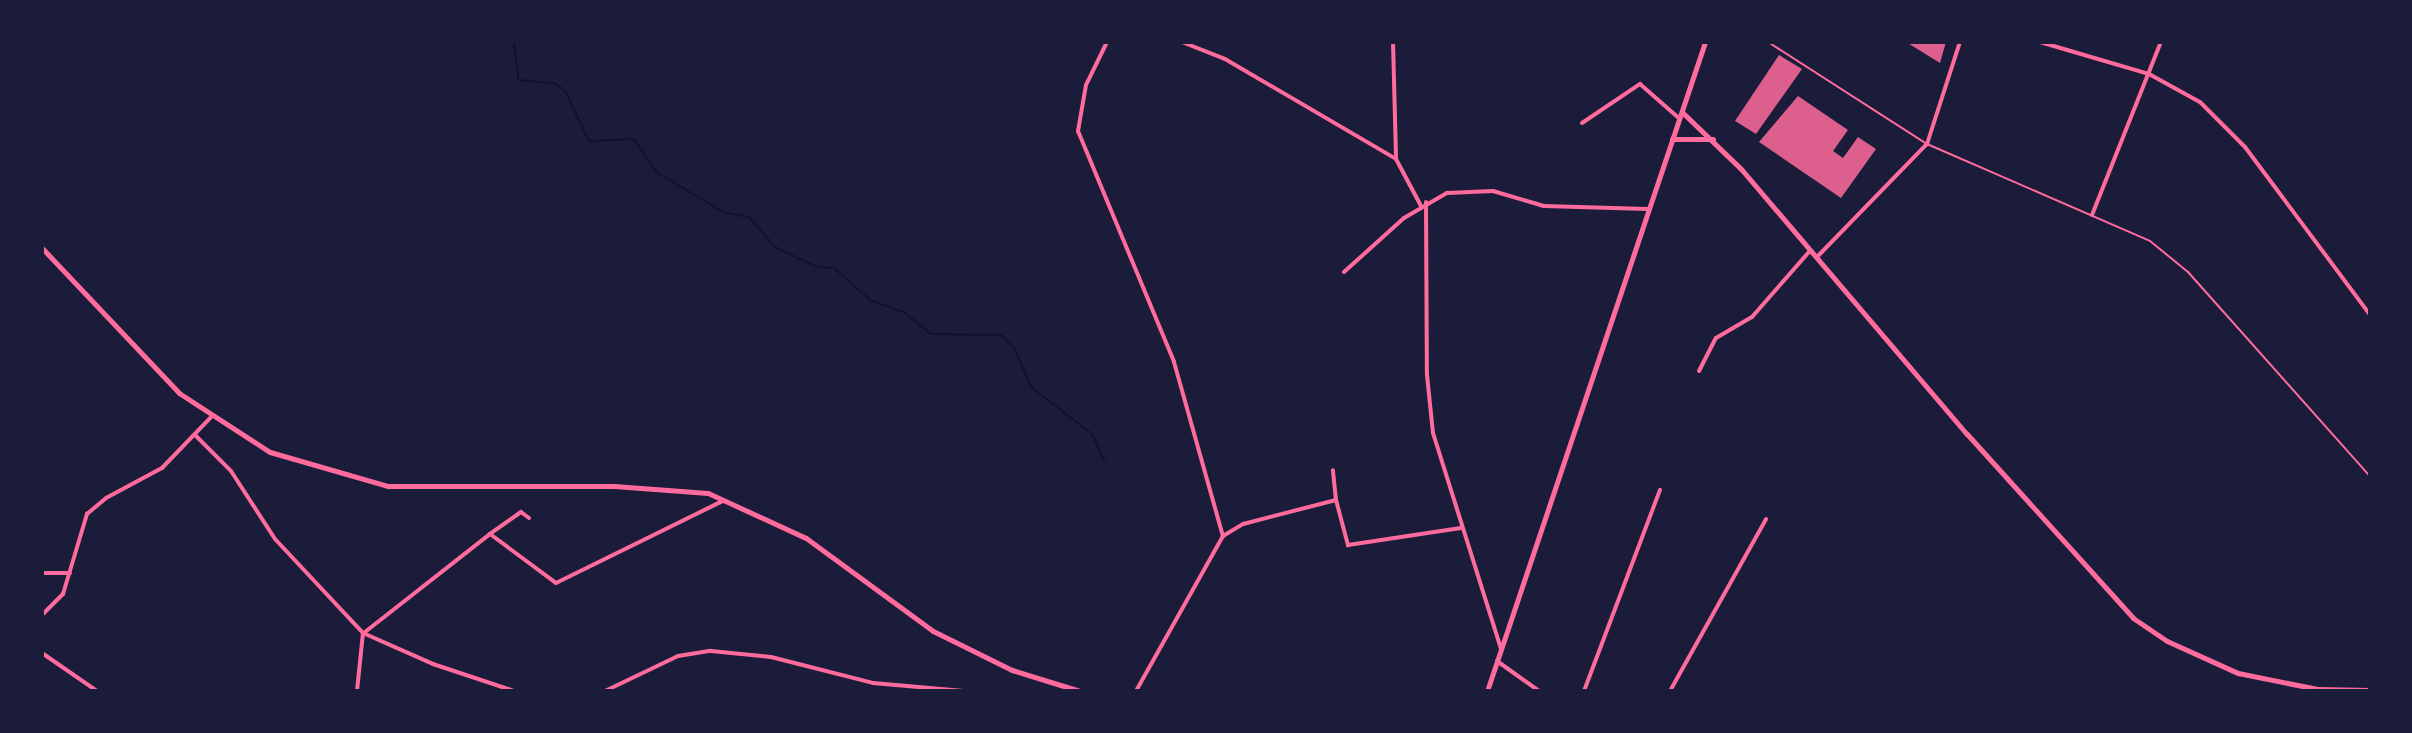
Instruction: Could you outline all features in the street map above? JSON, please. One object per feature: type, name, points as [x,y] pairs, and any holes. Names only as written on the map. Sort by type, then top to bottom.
[{"type":"street","points":[[1107,42],[1086,85],[1078,131],[1174,362],[1223,536]]},
{"type":"street","points":[[1182,42],[1225,59],[1396,159]]},
{"type":"street","points":[[1393,42],[1396,159],[1421,206]]},
{"type":"street","points":[[1486,690],[1705,42]]},
{"type":"street","points":[[1815,259],[1927,144],[1960,42]]},
{"type":"street","points":[[2040,42],[2149,74],[2223,121],[2370,315]]},
{"type":"street","points":[[2092,215],[2161,42]]},
{"type":"street","points":[[1582,123],[1640,84],[1714,139],[1815,259],[2133,618],[2167,641],[2238,673],[2317,689],[2370,690]]},
{"type":"street","points":[[1672,139],[1714,139]]},
{"type":"street","points":[[1344,272],[1426,202],[1447,193],[1493,191],[1544,206],[1647,209]]},
{"type":"street","points":[[1426,202],[1427,375],[1433,433],[1501,649]]},
{"type":"street","points":[[42,248],[158,373],[211,417],[270,452],[388,486],[614,486],[708,493],[806,538],[933,631],[1012,670],[1080,691]]},
{"type":"street","points":[[1699,371],[1716,338],[1752,317],[1809,252]]},
{"type":"street","points":[[42,615],[63,594],[87,514],[106,498],[162,468],[211,417]]},
{"type":"street","points":[[196,436],[231,471],[275,539],[363,633],[433,664],[514,691]]},
{"type":"street","points":[[1333,470],[1336,500],[1348,545],[1461,528]]},
{"type":"street","points":[[1584,691],[1660,490]]},
{"type":"street","points":[[490,534],[556,583],[622,548],[677,528],[725,499]]},
{"type":"street","points":[[1136,691],[1223,536],[1243,524],[1336,500]]},
{"type":"street","points":[[357,691],[363,633],[521,512],[529,518]]},
{"type":"street","points":[[1670,691],[1766,519]]},
{"type":"street","points":[[42,573],[70,573]]},
{"type":"street","points":[[605,691],[678,656],[711,651],[771,657],[873,683],[964,691]]},
{"type":"street","points":[[42,653],[97,691]]},
{"type":"street","points":[[1497,661],[1539,691]]},
{"type":"lane","points":[[1768,42],[1927,144],[2150,241],[2188,272],[2370,476]]},
{"type":"building","points":[[1906,42],[1946,42],[1940,63]]},
{"type":"building","points":[[1779,55],[1802,69],[1756,134],[1735,121]]},
{"type":"building","points":[[1798,96],[1848,130],[1833,151],[1843,158],[1858,137],[1876,149],[1841,198],[1759,142]]},
{"type":"waterway","points":[[514,42],[519,80],[556,84],[565,91],[589,141],[634,139],[656,172],[723,212],[749,217],[775,247],[817,267],[834,268],[870,300],[905,313],[931,334],[1001,335],[1015,349],[1031,387],[1092,434],[1104,460]]}]
